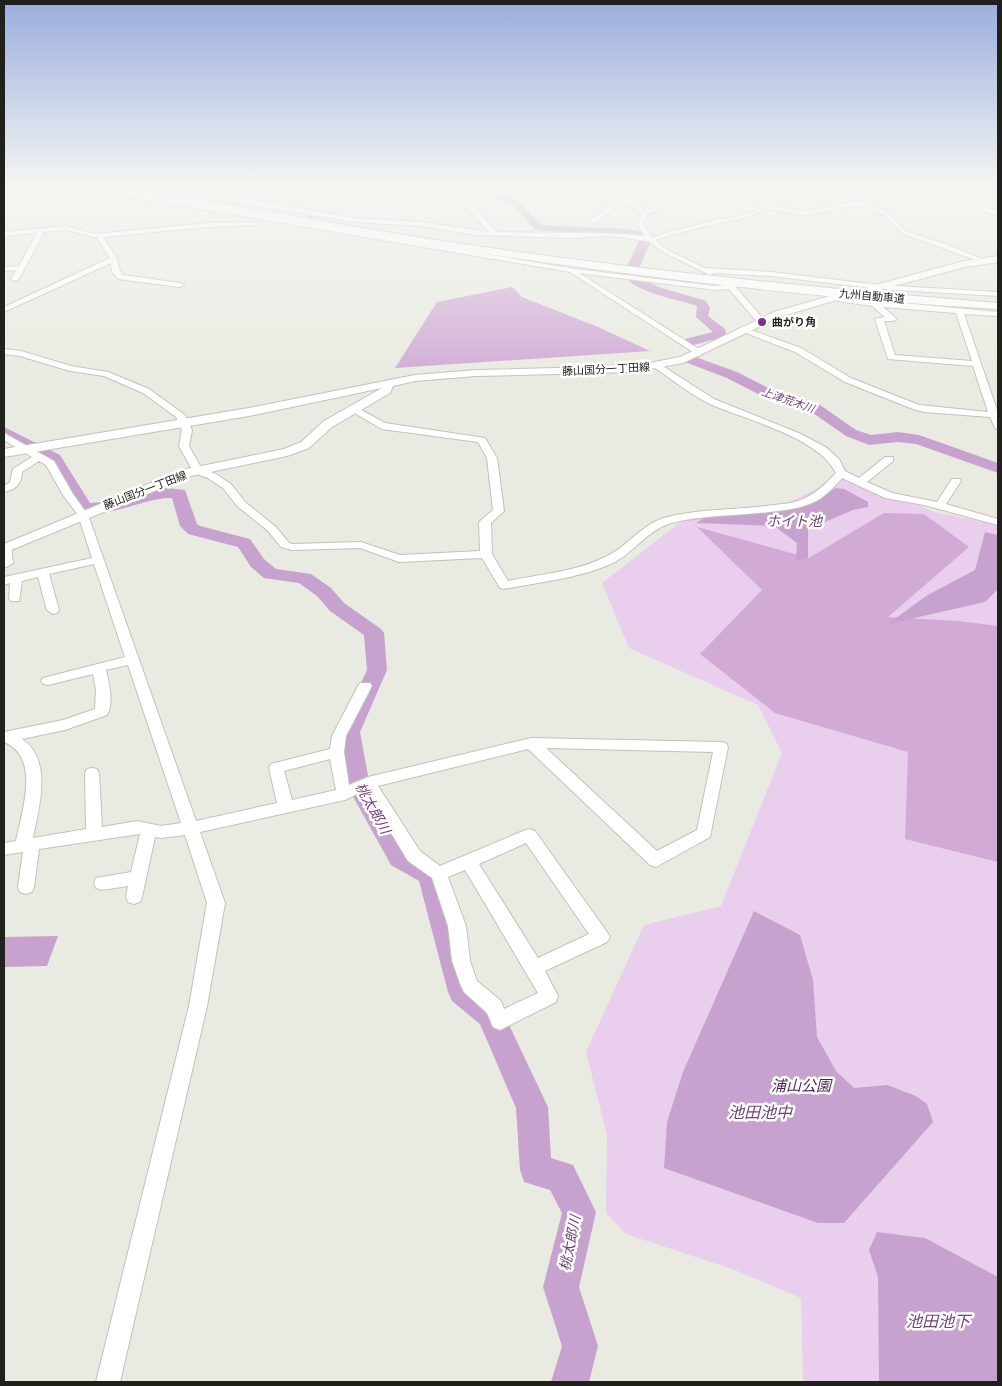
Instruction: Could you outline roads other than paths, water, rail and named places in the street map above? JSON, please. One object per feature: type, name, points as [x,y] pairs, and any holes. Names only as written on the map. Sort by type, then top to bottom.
[{"type":"highway","name":"九州自動車道","points":[[498,252],[598,266],[788,288],[998,306]]},
{"type":"highway","name":"九州自動車道","points":[[527,252],[618,265],[834,288],[998,302]]},
{"type":"main road","points":[[876,288],[964,264],[998,260]]},
{"type":"main road","name":"藤山国分一丁田線","points":[[4,453],[31,451],[66,442],[258,411],[385,384],[439,376],[613,370],[658,366],[683,360],[792,309],[844,295]]},
{"type":"main road","name":"藤山国分一丁田線","points":[[5,548],[167,480],[198,471],[288,452],[304,445],[328,424],[386,391],[388,387],[385,384]]},
{"type":"street","points":[[14,278],[30,252]]},
{"type":"street","points":[[109,252],[114,259],[116,272],[122,277],[180,285]]},
{"type":"street","points":[[470,252],[568,270],[715,288],[730,286],[762,322]]},
{"type":"street","points":[[667,252],[707,271],[771,274],[876,288],[998,294]]},
{"type":"street","points":[[957,252],[983,261]]},
{"type":"street","points":[[4,310],[114,259]]},
{"type":"street","points":[[4,268],[20,268]]},
{"type":"street","points":[[568,270],[699,353]]},
{"type":"street","points":[[832,298],[874,304],[998,314]]},
{"type":"street","points":[[874,304],[893,319],[879,318],[890,357],[978,364]]},
{"type":"street","points":[[960,311],[998,426]]},
{"type":"street","points":[[745,330],[798,350],[848,380],[916,407],[995,415]]},
{"type":"street","points":[[4,352],[21,354],[118,378],[155,397],[180,416],[185,423],[187,435],[184,446],[198,471],[212,476],[227,486],[241,504],[272,529],[285,544],[292,547],[361,545],[399,559],[486,554]]},
{"type":"street","points":[[658,366],[711,401],[798,436],[823,450],[835,460],[841,473],[889,496],[940,505],[998,522]]},
{"type":"street","points":[[987,389],[998,390]]},
{"type":"street","points":[[354,409],[382,426],[390,428],[482,440],[492,458],[499,511],[485,522],[486,554],[504,585],[600,564],[612,558],[631,542],[665,522],[807,502],[824,492],[841,473]]},
{"type":"street","points":[[4,436],[50,463],[68,495],[83,514],[192,828],[216,903],[198,1006],[108,1382]]},
{"type":"street","points":[[4,489],[14,486],[16,484],[17,471],[31,463],[31,451]]},
{"type":"street","points":[[860,482],[889,459]]},
{"type":"street","points":[[940,505],[956,481]]},
{"type":"street","points":[[5,548],[7,563]]},
{"type":"street","points":[[4,581],[98,560]]},
{"type":"street","points":[[43,573],[53,610]]},
{"type":"street","points":[[15,598],[16,578]]},
{"type":"street","points":[[48,681],[132,659]]},
{"type":"street","points":[[6,737],[65,725],[102,712],[103,690],[99,668]]},
{"type":"street","points":[[345,794],[341,784],[337,752],[338,736],[365,686]]},
{"type":"street","points":[[6,737],[22,746],[28,754],[34,777],[26,887]]},
{"type":"street","points":[[4,849],[137,827],[161,832],[192,828],[345,794],[368,783],[531,743],[721,747],[704,833],[656,860],[531,743]]},
{"type":"street","points":[[286,807],[276,768],[337,752]]},
{"type":"street","points":[[92,773],[94,834]]},
{"type":"street","points":[[368,783],[414,856],[439,874],[457,926],[461,961],[470,986],[494,1007],[500,1021],[549,996],[534,968],[468,861]]},
{"type":"street","points":[[134,897],[149,830]]},
{"type":"street","points":[[439,874],[529,835],[600,937],[534,968]]},
{"type":"street","points":[[102,883],[138,878]]},
{"type":"water","name":"ホイト池","points":[[836,488],[844,489],[868,502],[868,507],[853,510],[808,529],[808,558],[796,561],[797,543],[774,526],[696,523],[706,517],[811,503]]},
{"type":"water","points":[[985,532],[998,535],[998,589],[985,602],[888,624],[926,596],[975,570]]},
{"type":"water","name":"池田池中","points":[[754,911],[800,935],[813,980],[817,1037],[836,1071],[854,1088],[887,1085],[916,1096],[927,1104],[933,1122],[844,1223],[818,1223],[664,1168],[667,1122],[683,1072]]},
{"type":"water","points":[[58,936],[47,966],[4,967],[4,937]]},
{"type":"water","name":"池田池下","points":[[877,1232],[925,1238],[998,1277],[998,1382],[879,1382],[878,1277],[869,1250]]},
{"type":"waterway","name":"上津荒木川","points":[[640,252],[630,276],[637,282],[655,290],[702,304],[704,308],[702,317],[721,332],[720,334],[686,343]]},
{"type":"waterway","name":"上津荒木川","points":[[690,359],[732,375],[771,395],[815,408],[851,433],[869,440],[898,437],[919,440],[998,468]]},
{"type":"waterway","name":"桃太郎川","points":[[4,431],[54,458],[85,508],[113,506],[166,493],[179,493],[189,526],[194,530],[244,543],[257,563],[271,574],[304,578],[324,592],[337,607],[374,633],[377,670],[349,732],[357,782],[400,858],[430,875],[462,992],[490,1015],[532,1107],[536,1170],[561,1177],[579,1212],[561,1287],[580,1346],[570,1382]]},
{"type":"place","name":"曲がり角","points":[[762,322]]},
{"type":"park label","name":"浦山公園","points":[[801,1086]]}]
